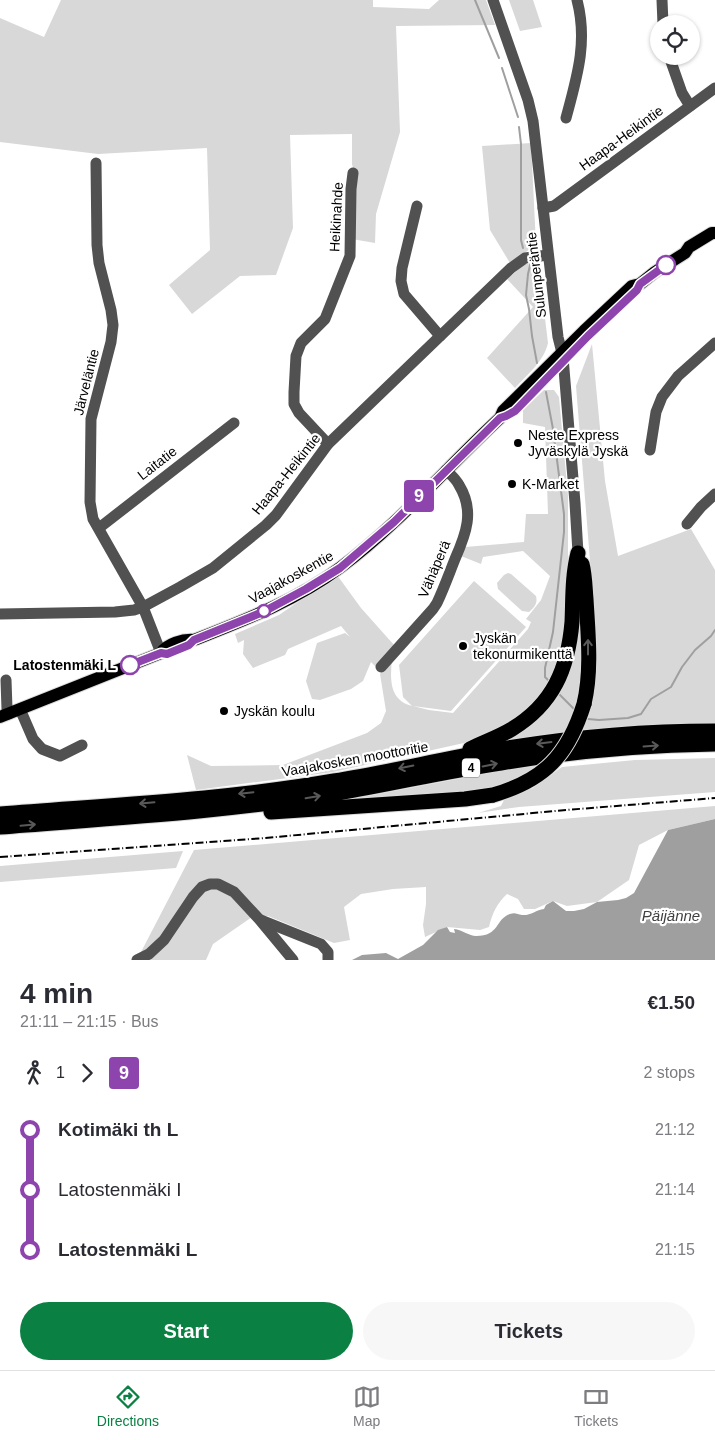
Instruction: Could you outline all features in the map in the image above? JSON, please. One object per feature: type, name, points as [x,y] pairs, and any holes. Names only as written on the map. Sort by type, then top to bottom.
[{"type":"highway","points":[[230,808],[250,812],[307,810],[465,799],[494,794],[522,785],[535,778],[552,763],[569,743],[579,721],[586,696],[588,629],[583,568],[578,553]]},
{"type":"highway","points":[[454,758],[511,730],[533,714],[552,690],[567,655],[578,553]]},
{"type":"highway","name":"Vaajakosken moottoritie","points":[[0,814],[148,803],[260,792],[335,781],[520,746],[585,737],[669,731],[715,732]]},
{"type":"highway","name":"4","points":[[0,827],[230,808],[338,794],[500,763],[584,751],[668,745],[715,744]]},
{"type":"main road","name":"Vaajakoskentie","points":[[10,713],[161,653],[164,648],[187,639],[194,640],[263,612],[340,568],[394,522],[500,418],[515,411],[584,331],[632,286],[640,284],[685,253],[689,247],[715,233]]},
{"type":"main road","name":"Vaajakoskentie","points":[[685,253],[692,252],[715,239]]},
{"type":"street","name":"Sulunperäntie","points":[[493,0],[528,100],[533,121],[558,337],[562,357],[576,503],[578,553]]},
{"type":"street","points":[[566,118],[577,77],[583,42],[582,17],[577,0]]},
{"type":"street","points":[[662,0],[663,15]]},
{"type":"street","points":[[672,65],[682,93],[690,106]]},
{"type":"street","name":"Haapa-Heikintie","points":[[543,208],[554,206],[715,88]]},
{"type":"street","name":"Järveläntie","points":[[96,162],[98,254],[113,325],[111,342],[91,419],[90,502],[93,519],[143,606],[161,653]]},
{"type":"street","name":"Heikinahde","points":[[328,444],[299,413],[294,404],[296,356],[301,343],[325,319],[350,256],[353,173]]},
{"type":"street","points":[[417,206],[400,281],[404,294],[440,336]]},
{"type":"street","name":"Haapa-Heikintie","points":[[0,614],[134,610],[213,568],[276,515],[328,444],[511,268],[525,258],[548,255]]},
{"type":"street","points":[[650,450],[656,412],[662,398],[678,376],[715,343]]},
{"type":"street","name":"Laitatie","points":[[99,528],[234,423]]},
{"type":"street","name":"Vähäperä","points":[[381,667],[437,603],[464,537],[467,525],[467,510],[464,495],[458,484],[446,470]]},
{"type":"street","points":[[687,524],[715,494]]},
{"type":"street","points":[[6,680],[7,709],[42,749],[60,756],[82,745]]},
{"type":"street","points":[[137,960],[149,954],[164,940],[193,897],[202,887],[210,884],[218,884],[234,892],[293,960]]},
{"type":"street","points":[[259,919],[321,944],[328,952],[328,960]]},
{"type":"shaded area","points":[[61,0],[373,0],[373,7],[429,9],[439,0],[486,0],[495,25],[396,26],[400,132],[376,214],[375,243],[352,239],[354,172],[352,164],[352,134],[290,135],[293,228],[276,275],[240,276],[192,314],[169,285],[210,250],[207,148],[98,154],[0,142],[0,18],[44,37]]},
{"type":"shaded area","points":[[509,0],[533,0],[542,27],[520,31]]},
{"type":"shaded area","points":[[531,143],[536,245],[510,263],[490,230],[482,146]]},
{"type":"shaded area","points":[[526,263],[539,269],[548,343],[543,356],[515,388],[487,358],[533,307],[507,279]]},
{"type":"shaded area","points":[[592,344],[605,481],[618,556],[691,529],[715,570],[715,725],[494,743],[556,691],[578,569],[591,696],[594,691],[597,648],[576,386]]},
{"type":"shaded area","points":[[544,390],[554,390],[559,397],[568,496],[568,606],[561,654],[552,678],[540,698],[523,713],[489,735],[464,743],[333,772],[196,790],[187,755],[211,766],[283,765],[367,733],[381,723],[386,711],[380,674],[392,659],[391,681],[395,694],[404,703],[412,706],[403,697],[399,665],[474,581],[526,627],[451,711],[413,706],[453,713],[528,629],[531,622],[526,619],[541,600],[550,576],[523,551],[483,557],[481,564],[461,556],[465,547],[524,542],[526,514],[548,514],[545,427],[523,423],[523,410]]},
{"type":"shaded area","points":[[508,573],[536,596],[536,603],[529,612],[522,611],[498,589],[497,583]]},
{"type":"shaded area","points":[[337,575],[361,608],[394,645],[376,667],[371,662],[363,681],[351,689],[320,700],[312,699],[306,681],[317,643],[345,633],[350,637],[341,626],[288,649],[285,655],[253,668],[243,654],[244,640],[238,643],[235,634],[279,615]]},
{"type":"shaded area","points":[[715,758],[715,792],[519,807],[478,813],[501,806],[505,798],[533,788],[562,767],[635,760]]},
{"type":"shaded area","points":[[547,762],[533,773],[486,790],[325,804]]},
{"type":"shaded area","points":[[715,806],[715,819],[668,830],[639,845],[629,880],[597,902],[567,906],[553,901],[535,909],[524,909],[518,899],[507,894],[495,909],[489,927],[480,930],[447,927],[425,937],[423,925],[426,887],[393,889],[361,894],[344,907],[350,940],[334,943],[268,916],[252,917],[213,944],[206,960],[143,960],[141,952],[194,850]]},
{"type":"shaded area","points":[[183,851],[176,868],[0,882],[0,866]]},
{"type":"water","name":"Päijänne","points":[[715,819],[715,960],[352,960],[362,955],[386,953],[398,959],[423,945],[438,930],[447,927],[450,932],[455,933],[454,929],[473,936],[484,935],[493,930],[505,916],[515,913],[528,915],[544,909],[546,905],[553,901],[566,911],[574,911],[584,909],[597,902],[626,898],[634,893],[668,830]]},
{"type":"waterway","points":[[475,0],[499,58]]},
{"type":"waterway","points":[[502,68],[518,117]]},
{"type":"waterway","points":[[519,127],[521,144],[521,240],[523,248]]},
{"type":"waterway","points":[[531,261],[526,295],[537,363]]},
{"type":"waterway","points":[[546,392],[553,429],[564,514],[564,532],[553,632],[545,668],[545,677],[548,680]]},
{"type":"waterway","points":[[588,719],[628,718],[641,714],[651,699],[671,687],[682,667],[695,650],[715,630]]},
{"type":"waterway","points":[[559,694],[575,710]]},
{"type":"railway","points":[[0,857],[265,838],[715,798]]},
{"type":"bus line","name":"9","points":[[130,665],[161,653],[167,654],[189,645],[194,640],[263,612],[340,568],[394,522],[500,418],[515,411],[588,336],[637,290],[640,284],[666,265]]},
{"type":"place","name":"Neste Express Jyväskylä Jyskä","points":[[518,443]]},
{"type":"place","name":"K-Market","points":[[512,484]]},
{"type":"place","name":"Jyskän tekonurmikenttä","points":[[463,646]]},
{"type":"place","name":"Latostenmäki L","points":[[130,665]]},
{"type":"place","name":"Jyskän koulu","points":[[224,711]]}]
